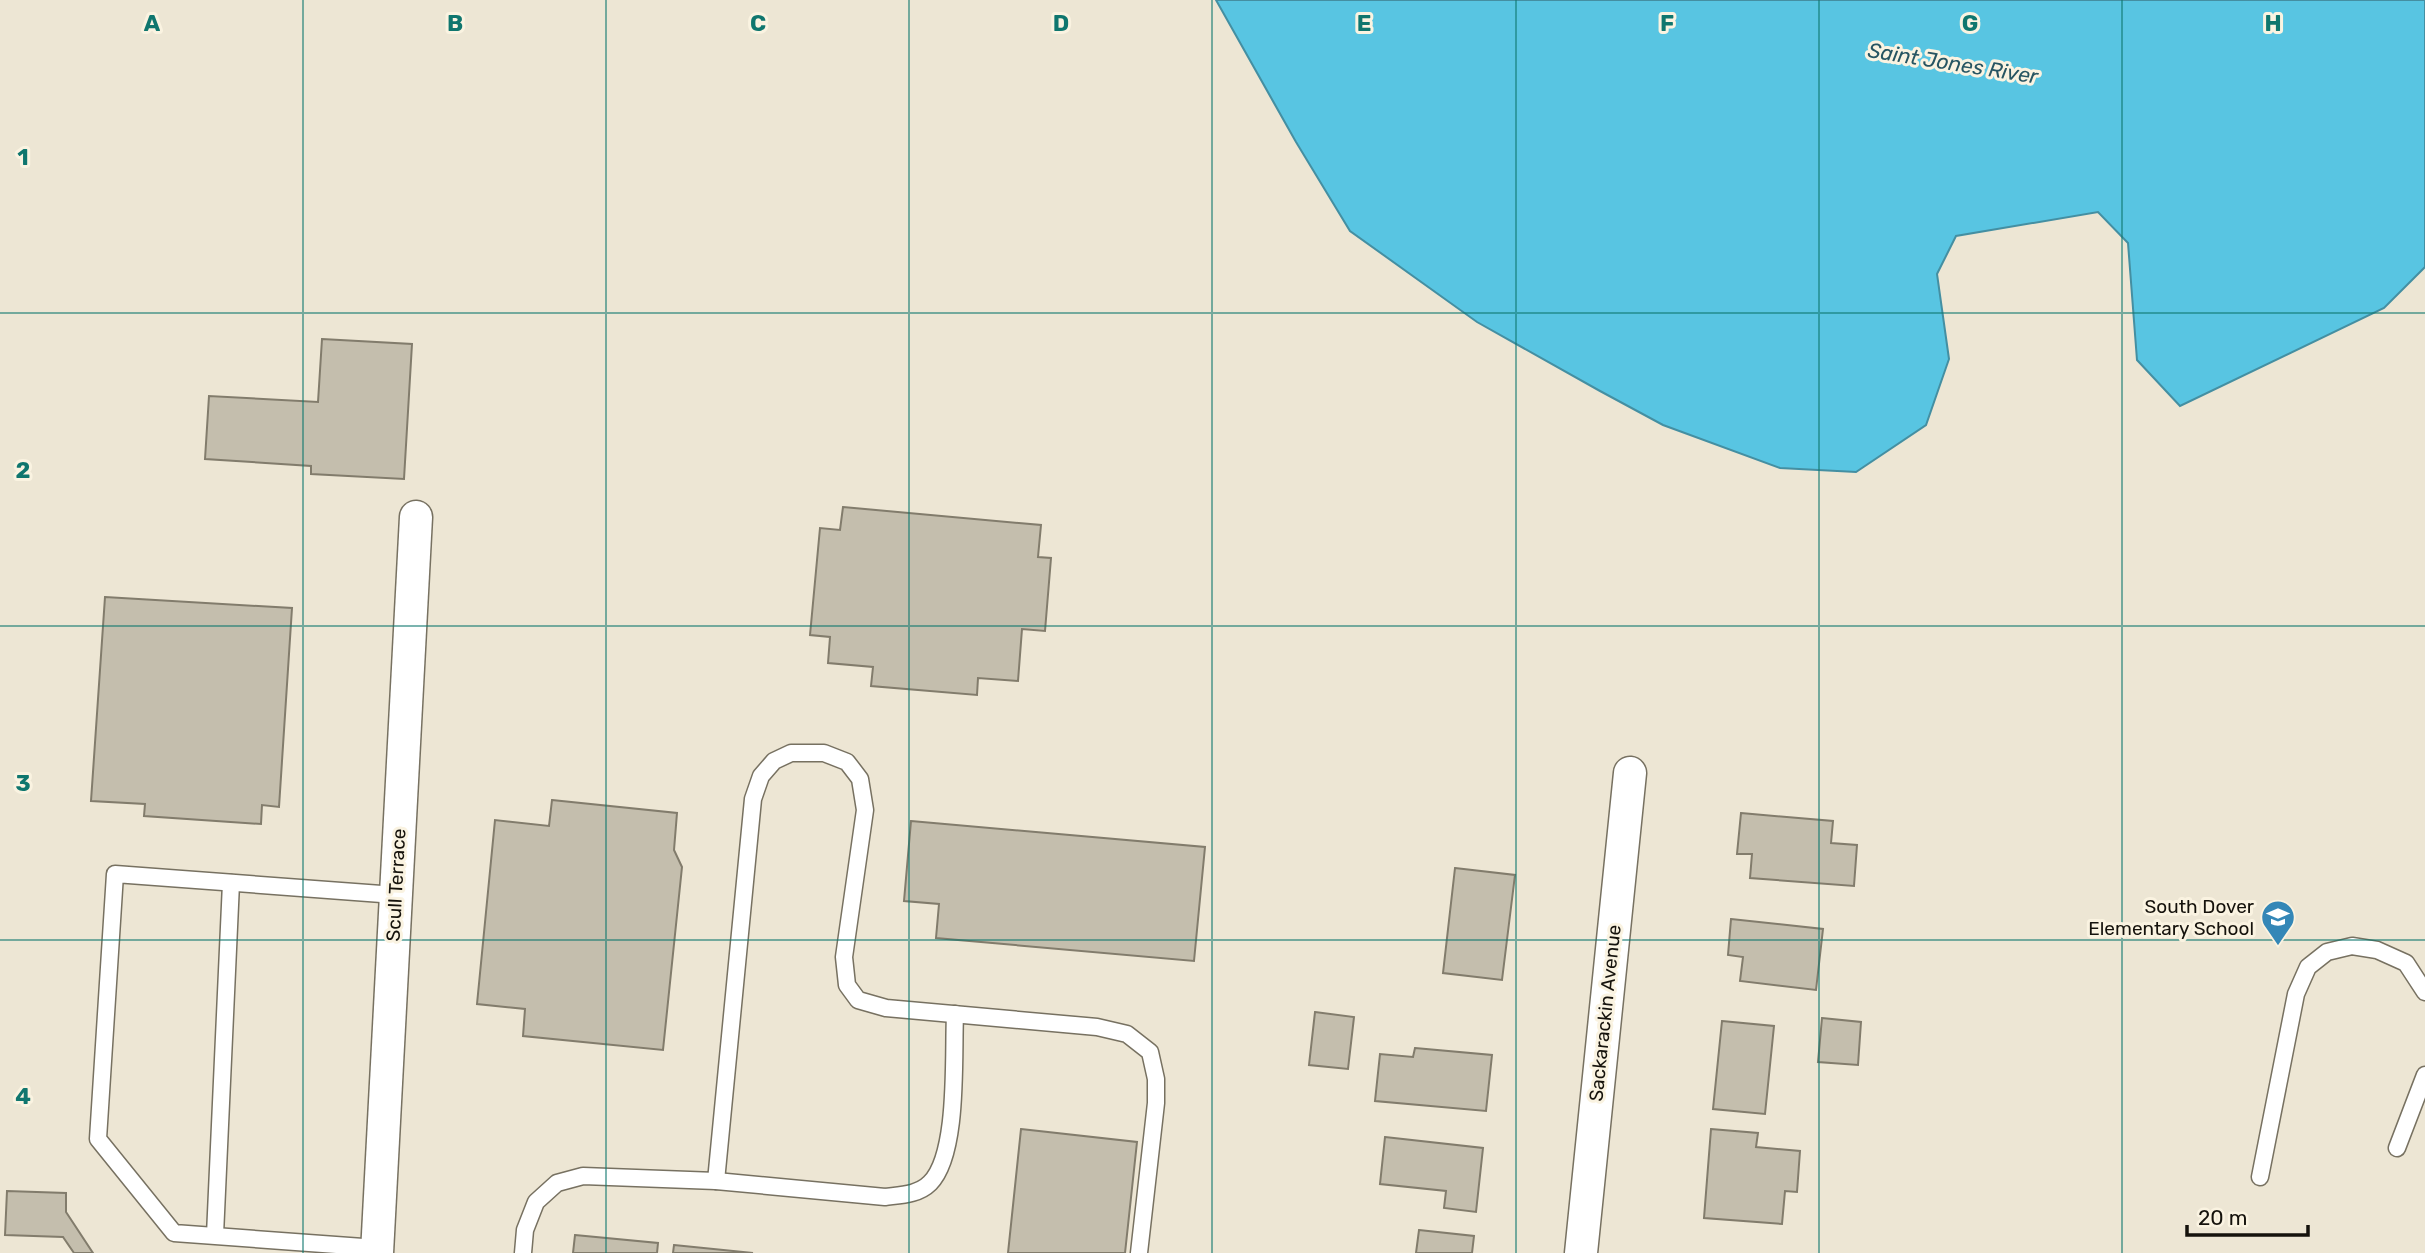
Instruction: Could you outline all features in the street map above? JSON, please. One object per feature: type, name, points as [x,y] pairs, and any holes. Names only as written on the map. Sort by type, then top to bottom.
[{"type":"street","name":"Scull Terrace","points":[[377,1250],[416,517]]},
{"type":"street","name":"Sackarackin Avenue","points":[[1580,1253],[1630,773]]},
{"type":"lane","points":[[716,1181],[753,799],[761,776],[774,761],[791,753],[824,753],[848,762],[860,779],[865,810],[844,957],[846,985],[858,1000],[886,1008],[1097,1027],[1127,1034],[1150,1052],[1156,1079],[1156,1103],[1139,1253]]},
{"type":"lane","points":[[377,1250],[215,1234],[173,1233],[98,1139],[115,874],[395,895]]},
{"type":"lane","points":[[215,1234],[231,883]]},
{"type":"lane","points":[[2260,1177],[2296,994],[2308,967],[2327,952],[2352,946],[2377,950],[2406,963],[2425,992]]},
{"type":"lane","points":[[523,1253],[526,1230],[536,1202],[557,1183],[583,1176],[716,1181],[885,1197],[912,1194],[930,1184],[943,1164],[950,1136],[955,1014]]},
{"type":"lane","points":[[2397,1149],[2425,1075]]},
{"type":"water","name":"Saint Jones River","points":[[1216,0],[2425,0],[2425,267],[2384,308],[2180,406],[2137,360],[2128,243],[2098,212],[1956,236],[1937,274],[1949,359],[1926,425],[1856,472],[1780,468],[1663,425],[1600,391],[1477,322],[1350,231]]},
{"type":"building","points":[[322,339],[412,344],[404,479],[311,474],[311,466],[205,459],[209,396],[318,402]]},
{"type":"building","points":[[843,507],[1041,525],[1038,557],[1051,558],[1045,631],[1022,629],[1018,681],[978,678],[977,695],[871,686],[873,667],[828,663],[830,637],[810,635],[820,528],[840,530]]},
{"type":"building","points":[[105,597],[292,608],[279,807],[262,805],[261,824],[144,816],[145,804],[91,801]]},
{"type":"building","points":[[552,800],[677,813],[674,850],[682,867],[663,1050],[523,1036],[525,1009],[477,1004],[495,820],[549,826]]},
{"type":"building","points":[[1741,813],[1833,821],[1831,843],[1857,845],[1854,886],[1750,878],[1752,854],[1737,854]]},
{"type":"building","points":[[911,821],[1205,847],[1194,961],[936,938],[939,904],[904,901]]},
{"type":"building","points":[[1455,868],[1515,875],[1502,980],[1443,973]]},
{"type":"building","points":[[1731,919],[1823,929],[1816,990],[1740,981],[1743,957],[1728,955]]},
{"type":"building","points":[[1315,1012],[1354,1017],[1348,1069],[1309,1065]]},
{"type":"building","points":[[1822,1018],[1861,1022],[1858,1065],[1818,1062]]},
{"type":"building","points":[[1722,1021],[1774,1026],[1765,1114],[1713,1109]]},
{"type":"building","points":[[1415,1048],[1492,1055],[1486,1111],[1375,1101],[1380,1054],[1413,1057]]},
{"type":"building","points":[[1021,1129],[1137,1142],[1125,1253],[1008,1253]]},
{"type":"building","points":[[1711,1129],[1758,1133],[1756,1147],[1800,1151],[1797,1192],[1785,1191],[1782,1224],[1704,1218]]},
{"type":"building","points":[[1385,1137],[1483,1148],[1476,1212],[1444,1208],[1446,1191],[1380,1184]]},
{"type":"building","points":[[7,1191],[66,1193],[66,1212],[93,1253],[74,1253],[63,1237],[5,1235]]},
{"type":"building","points":[[1419,1230],[1474,1236],[1472,1253],[1416,1253]]},
{"type":"building","points":[[575,1235],[658,1243],[657,1253],[573,1253]]},
{"type":"building","points":[[674,1245],[753,1253],[673,1253]]},
{"type":"place","name":"South Dover Elementary School","points":[[2278,947]]}]
